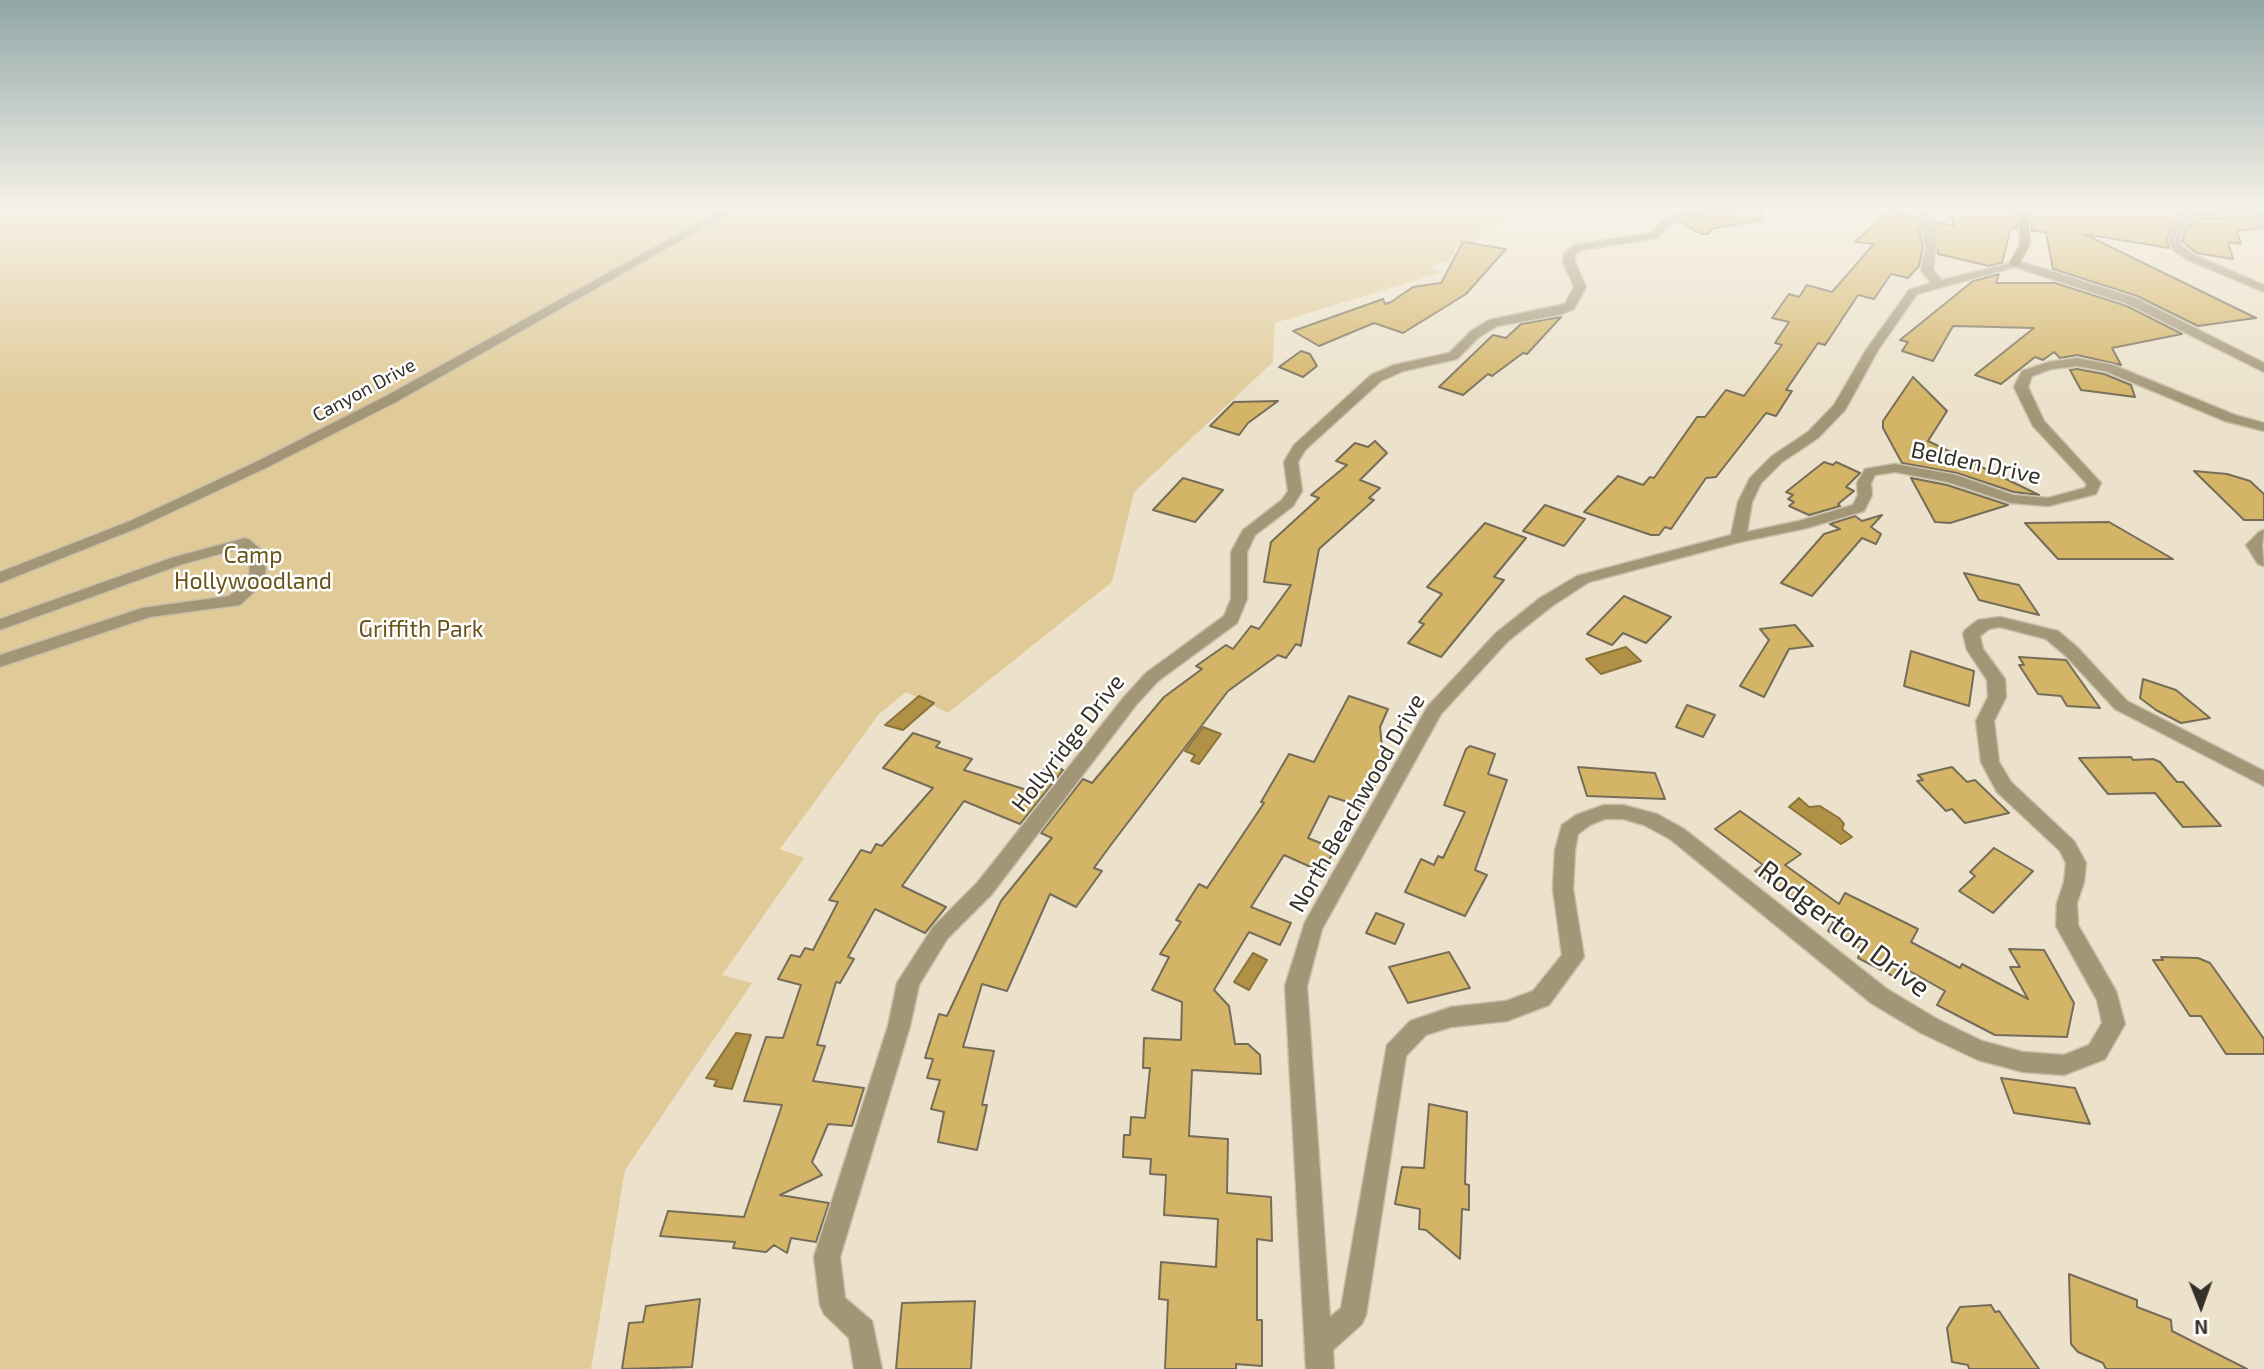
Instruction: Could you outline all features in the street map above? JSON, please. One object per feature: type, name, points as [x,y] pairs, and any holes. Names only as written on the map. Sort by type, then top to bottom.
[{"type":"street","name":"Canyon Drive","points":[[0,578],[135,524],[263,464],[391,399],[619,272]]},
{"type":"street","name":"Hollyridge Drive","points":[[868,1369],[862,1331],[833,1305],[827,1257],[899,1026],[908,983],[940,933],[984,889],[1129,701],[1152,677],[1231,618],[1239,599],[1239,552],[1248,533],[1288,503],[1294,491],[1291,462],[1299,448],[1376,378],[1399,368],[1453,356],[1475,334],[1493,323],[1559,311],[1570,306],[1580,287],[1573,272]]},
{"type":"street","points":[[1928,272],[1930,277],[1942,285]]},
{"type":"street","points":[[1738,538],[1745,502],[1755,481],[1777,459],[1813,435],[1840,407],[1904,301],[1913,292],[1986,272]]},
{"type":"street","points":[[2042,272],[2132,301],[2264,368]]},
{"type":"street","points":[[2224,272],[2264,289]]},
{"type":"street","name":"Belden Drive","points":[[1738,538],[1802,525],[1859,508],[1865,495],[1864,483],[1870,472],[1895,468],[1951,478],[2011,499],[2048,502],[2091,491],[2094,484],[2038,423],[2021,387],[2027,374],[2049,366],[2077,362],[2108,368],[2140,379],[2206,409],[2264,427]]},
{"type":"street","points":[[2264,535],[2254,545],[2264,561]]},
{"type":"street","name":"North Beachwood Drive","points":[[1320,1369],[1296,986],[1312,928],[1434,710],[1502,637],[1546,602],[1583,579],[1738,538]]},
{"type":"street","points":[[0,625],[177,561],[245,542],[258,554],[257,582],[234,601],[148,612],[0,661]]},
{"type":"street","name":"Rodgerton Drive","points":[[1319,1344],[1353,1315],[1395,1052],[1418,1028],[1451,1017],[1507,1011],[1541,998],[1573,957],[1563,888],[1565,850],[1569,830],[1583,820],[1604,812],[1623,812],[1650,819],[1677,834],[1879,996],[1929,1026],[1978,1050],[2023,1062],[2064,1065],[2097,1052],[2114,1024],[2108,998],[2067,926],[2067,903],[2074,882],[2076,863],[2067,846],[2004,786],[1990,762],[1985,721],[1997,697],[1996,679],[1975,650],[1971,634],[1984,624],[2000,622],[2052,635],[2072,652],[2121,705],[2264,779]]},
{"type":"green space","name":"Griffith Park","points":[[0,272],[1440,273],[1275,323],[1273,362],[1134,492],[1112,582],[948,713],[906,692],[879,714],[780,849],[804,858],[722,975],[752,983],[625,1170],[591,1369],[0,1369]]},
{"type":"shaded area","points":[[1626,647],[1641,661],[1601,674],[1586,659]]},
{"type":"shaded area","points":[[919,696],[934,703],[903,730],[885,725]]},
{"type":"shaded area","points":[[1203,727],[1221,734],[1199,764],[1191,761],[1195,755],[1185,751]]},
{"type":"shaded area","points":[[1799,798],[1809,807],[1820,806],[1839,818],[1844,824],[1842,829],[1852,837],[1841,844],[1789,807]]},
{"type":"shaded area","points":[[1253,953],[1267,960],[1249,990],[1234,982]]},
{"type":"shaded area","points":[[736,1033],[751,1035],[732,1089],[714,1086],[717,1080],[706,1078]]},
{"type":"building","points":[[1447,272],[1486,272],[1466,294],[1403,333],[1374,323],[1319,346],[1293,331],[1383,299],[1385,304],[1391,302],[1413,287],[1441,283]]},
{"type":"building","points":[[1850,272],[1914,272],[1908,278],[1891,274],[1874,299],[1858,295],[1825,345],[1818,343],[1786,390],[1792,391],[1776,416],[1766,413],[1716,477],[1706,478],[1671,529],[1665,527],[1659,535],[1651,535],[1584,512],[1618,476],[1643,485],[1650,477],[1654,478],[1697,417],[1705,417],[1726,390],[1744,396],[1782,345],[1775,343],[1789,322],[1772,318],[1789,294],[1799,297],[1807,285],[1832,292]]},
{"type":"building","points":[[2062,272],[2162,272],[2256,318],[2198,326],[2137,296]]},
{"type":"building","points":[[1999,274],[1996,283],[2055,283],[2127,306],[2182,334],[2112,348],[2121,365],[2077,355],[2060,358],[2054,352],[2043,360],[2035,357],[2001,384],[1975,375],[2034,328],[1953,326],[1933,361],[1902,351],[1908,342],[1900,340],[1973,281]]},
{"type":"building","points":[[1561,317],[1527,354],[1523,353],[1492,376],[1488,374],[1463,395],[1439,387],[1493,335],[1506,338],[1521,324]]},
{"type":"building","points":[[1301,351],[1310,354],[1317,366],[1303,377],[1279,367]]},
{"type":"building","points":[[2070,370],[2104,374],[2131,385],[2135,397],[2081,390]]},
{"type":"building","points":[[1913,377],[1947,411],[1928,441],[2039,495],[2014,492],[1957,473],[1902,463],[1883,428],[1883,421]]},
{"type":"building","points":[[1278,401],[1248,423],[1239,435],[1210,426],[1234,402]]},
{"type":"building","points":[[1375,441],[1387,453],[1360,480],[1380,488],[1369,498],[1374,500],[1319,549],[1301,646],[1296,644],[1286,658],[1278,655],[1228,691],[1094,868],[1102,871],[1076,907],[1050,894],[1007,991],[982,984],[963,1047],[994,1051],[982,1105],[987,1105],[977,1150],[938,1142],[944,1112],[931,1109],[940,1080],[927,1078],[933,1059],[925,1058],[939,1014],[947,1016],[1001,901],[1052,838],[1041,833],[1083,779],[1092,783],[1164,697],[1202,669],[1196,666],[1226,645],[1233,649],[1251,626],[1259,629],[1291,585],[1264,582],[1271,542],[1319,498],[1311,495],[1347,465],[1336,461],[1355,443],[1368,447]]},
{"type":"building","points":[[1824,462],[1833,465],[1836,462],[1860,473],[1846,487],[1854,491],[1838,504],[1840,506],[1809,515],[1789,506],[1794,502],[1788,499],[1793,495],[1786,492]]},
{"type":"building","points":[[2194,471],[2227,474],[2250,481],[2264,494],[2264,520],[2244,520]]},
{"type":"building","points":[[1183,478],[1223,490],[1195,522],[1153,510]]},
{"type":"building","points":[[1911,478],[1947,485],[2008,505],[1950,523],[1935,522]]},
{"type":"building","points":[[1545,505],[1585,519],[1564,546],[1523,531]]},
{"type":"building","points":[[1882,515],[1871,527],[1881,534],[1876,544],[1862,538],[1812,596],[1781,583],[1824,534],[1840,529],[1830,524],[1855,516],[1862,521]]},
{"type":"building","points":[[2109,522],[2173,559],[2058,559],[2025,523]]},
{"type":"building","points":[[1485,523],[1526,538],[1494,577],[1504,580],[1441,657],[1408,643],[1424,624],[1419,622],[1442,594],[1427,587]]},
{"type":"building","points":[[1964,573],[2019,585],[2039,615],[1979,600]]},
{"type":"building","points":[[1624,596],[1671,617],[1646,643],[1623,633],[1612,645],[1587,634]]},
{"type":"building","points":[[1795,625],[1813,646],[1789,649],[1764,697],[1740,686],[1769,640],[1760,629]]},
{"type":"building","points":[[1911,651],[1974,671],[1969,706],[1904,686]]},
{"type":"building","points":[[2019,657],[2066,660],[2100,708],[2067,706],[2061,696],[2038,694],[2019,665],[2024,665]]},
{"type":"building","points":[[2143,679],[2176,690],[2210,718],[2181,723],[2156,710],[2140,698]]},
{"type":"building","points":[[1349,696],[1388,709],[1380,727],[1382,747],[1391,750],[1382,772],[1363,807],[1329,796],[1308,838],[1335,849],[1322,872],[1284,855],[1251,907],[1291,923],[1280,945],[1249,932],[1214,990],[1229,1006],[1235,1044],[1248,1044],[1260,1055],[1261,1074],[1192,1070],[1189,1136],[1228,1139],[1227,1193],[1271,1197],[1272,1241],[1257,1239],[1257,1320],[1262,1320],[1262,1366],[1236,1364],[1236,1369],[1165,1369],[1168,1300],[1159,1299],[1161,1262],[1216,1267],[1218,1219],[1164,1215],[1166,1175],[1150,1174],[1151,1159],[1123,1157],[1124,1135],[1130,1135],[1131,1117],[1145,1118],[1150,1068],[1143,1068],[1144,1038],[1181,1040],[1182,1002],[1152,990],[1169,957],[1160,954],[1181,922],[1176,920],[1199,884],[1207,888],[1264,803],[1261,802],[1289,754],[1314,762]]},
{"type":"building","points":[[1687,705],[1715,715],[1703,737],[1676,727]]},
{"type":"building","points":[[913,733],[940,742],[936,747],[972,759],[964,770],[1027,790],[1049,764],[1063,770],[1020,824],[964,801],[902,886],[946,907],[925,933],[875,909],[848,957],[854,959],[840,983],[836,982],[817,1045],[825,1046],[813,1081],[864,1088],[852,1126],[828,1124],[812,1162],[822,1175],[780,1195],[829,1203],[816,1242],[791,1238],[787,1253],[774,1245],[766,1252],[733,1248],[735,1242],[660,1236],[668,1211],[744,1217],[782,1105],[744,1101],[766,1037],[783,1038],[801,985],[778,979],[791,955],[800,957],[805,948],[813,950],[838,902],[829,900],[861,850],[871,853],[876,844],[882,846],[933,788],[883,768]]},
{"type":"building","points":[[1470,746],[1495,754],[1488,774],[1507,780],[1475,870],[1487,875],[1465,916],[1405,892],[1421,859],[1434,865],[1438,856],[1443,858],[1465,812],[1444,805],[1466,749]]},
{"type":"building","points":[[2131,757],[2133,760],[2153,759],[2160,762],[2177,782],[2183,782],[2221,826],[2183,827],[2155,793],[2108,794],[2079,758]]},
{"type":"building","points":[[1578,767],[1655,773],[1665,799],[1587,796]]},
{"type":"building","points":[[1952,767],[1967,782],[1975,780],[2009,813],[1965,823],[1952,809],[1946,811],[1917,781],[1923,780],[1918,775]]},
{"type":"building","points":[[1740,811],[1801,854],[1785,865],[1839,904],[1845,893],[1918,929],[1911,942],[1960,968],[1962,964],[2028,999],[2010,967],[2020,967],[2009,949],[2044,950],[2074,1003],[2067,1037],[1995,1035],[1937,1005],[1945,991],[1899,965],[1893,976],[1858,958],[1862,949],[1828,931],[1835,919],[1833,914],[1783,893],[1755,871],[1763,865],[1715,829]]},
{"type":"building","points":[[1994,848],[2033,871],[1993,913],[1959,891],[1975,876],[1970,872]]},
{"type":"building","points":[[1376,913],[1404,924],[1395,944],[1366,933]]},
{"type":"building","points":[[1449,952],[1470,988],[1408,1003],[1389,967]]},
{"type":"building","points":[[2161,957],[2198,958],[2210,963],[2264,1039],[2264,1054],[2226,1054],[2201,1016],[2190,1016],[2153,960],[2163,960]]},
{"type":"building","points":[[2001,1078],[2075,1088],[2090,1124],[2014,1113]]},
{"type":"building","points":[[1429,1104],[1467,1112],[1465,1184],[1469,1185],[1469,1210],[1462,1209],[1460,1259],[1426,1230],[1419,1229],[1420,1209],[1395,1204],[1402,1167],[1424,1168]]},
{"type":"building","points":[[2069,1274],[2137,1300],[2137,1307],[2171,1320],[2172,1331],[2247,1369],[2106,1369],[2103,1363],[2078,1352],[2071,1344]]},
{"type":"building","points":[[700,1299],[692,1367],[622,1369],[629,1323],[643,1322],[646,1306]]},
{"type":"building","points":[[975,1301],[971,1369],[896,1369],[902,1303]]},
{"type":"building","points":[[1991,1305],[1995,1312],[1999,1311],[2039,1369],[1969,1369],[1968,1365],[1952,1362],[1947,1328],[1960,1307]]},
{"type":"park label","name":"Camp Hollywoodland","points":[[253,568]]}]
